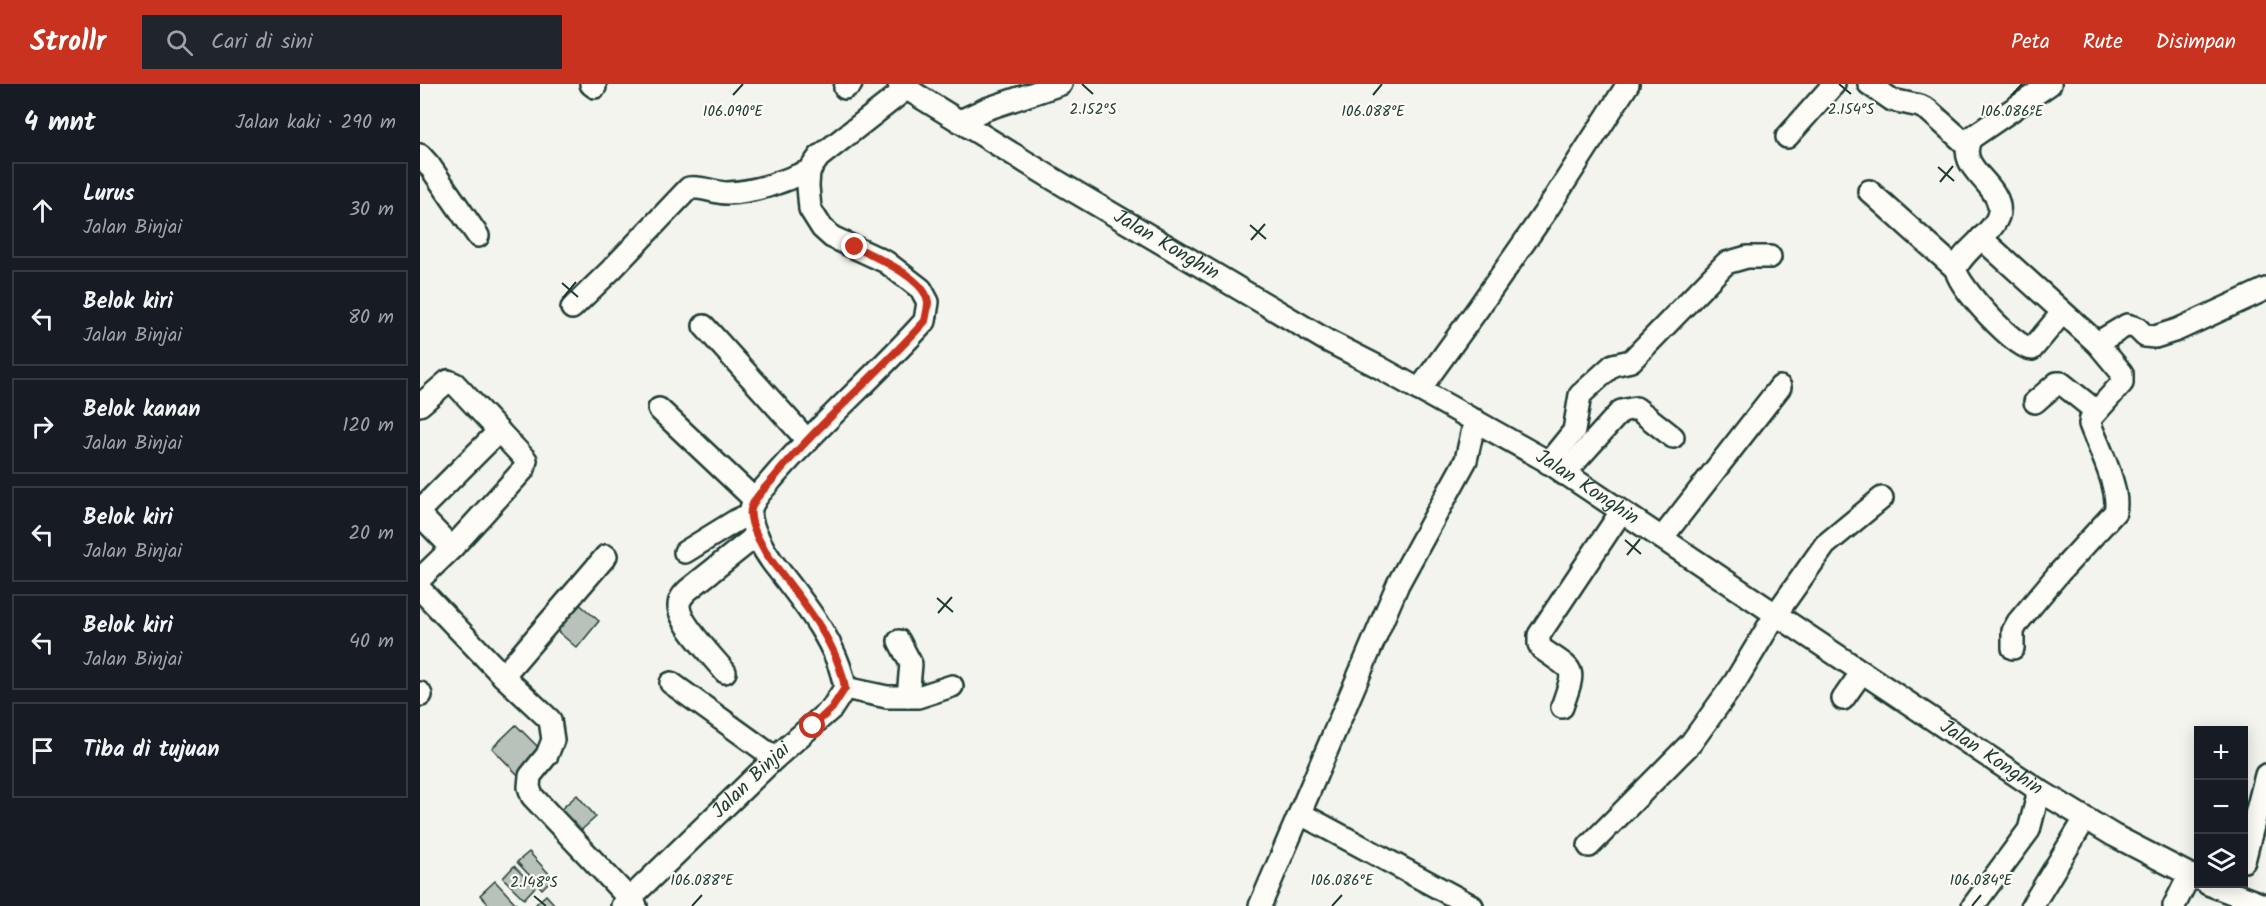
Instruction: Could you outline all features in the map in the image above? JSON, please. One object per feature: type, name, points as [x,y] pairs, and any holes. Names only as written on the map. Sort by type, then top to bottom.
[{"type":"street","points":[[960,121],[1061,84]]},
{"type":"street","points":[[1419,390],[1546,211],[1628,84]]},
{"type":"street","points":[[1787,137],[1834,84]]},
{"type":"street","points":[[1869,84],[1892,100],[1928,110],[1967,145]]},
{"type":"street","points":[[2050,84],[1971,138],[1967,145],[1968,159],[1999,204],[1999,216],[1958,263],[1956,269],[1965,291],[1988,316],[2027,349],[2032,349],[2062,312]]},
{"type":"street","points":[[572,308],[690,188],[697,187],[725,193],[752,191],[809,171],[819,157],[902,86]]},
{"type":"street","name":"Jalan Konghin","points":[[902,86],[1326,340],[1475,420],[1556,468],[2037,789],[2085,819],[2194,877]]},
{"type":"street","points":[[420,155],[478,236]]},
{"type":"street","points":[[685,552],[737,520],[753,507],[790,459],[925,321],[928,302],[921,289],[886,262],[832,237],[822,228],[810,208],[809,171]]},
{"type":"street","points":[[1869,191],[1956,269]]},
{"type":"street","points":[[1980,238],[2097,343],[2122,373],[2122,382],[2096,411],[2090,424],[2112,480],[2115,512],[2018,622],[2013,631],[2013,648]]},
{"type":"street","points":[[1556,468],[1574,430],[1580,395],[1613,365],[1631,361],[1726,263],[1746,257],[1770,257]]},
{"type":"street","points":[[2097,343],[2127,325],[2137,328],[2145,336],[2156,337],[2177,330],[2266,289]]},
{"type":"street","points":[[704,326],[808,441]]},
{"type":"street","points":[[420,405],[448,381],[455,384],[526,460],[524,469],[452,548],[420,579]]},
{"type":"street","points":[[2035,402],[2056,383],[2061,383],[2096,411]]},
{"type":"street","points":[[1662,538],[1780,387]]},
{"type":"street","points":[[1556,468],[1621,411],[1629,408],[1636,408],[1673,437]]},
{"type":"street","points":[[659,409],[753,507],[757,536],[768,556],[835,652],[843,672],[845,688],[887,698],[918,697],[952,686]]},
{"type":"street","points":[[1260,906],[1398,584],[1466,460],[1475,420]]},
{"type":"street","points":[[452,548],[420,513],[499,431]]},
{"type":"street","points":[[1589,846],[1691,743],[1735,682],[1776,614],[1825,545],[1882,498]]},
{"type":"street","points":[[1562,707],[1572,676],[1570,670],[1542,649],[1539,644],[1539,635],[1621,512]]},
{"type":"street","points":[[725,672],[685,621],[679,604],[681,596],[757,536]]},
{"type":"street","points":[[503,676],[606,556]]},
{"type":"street","points":[[420,589],[503,676],[549,720],[552,730],[551,748],[530,777],[529,787],[532,796],[629,904]]},
{"type":"street","points":[[899,641],[911,664],[908,697]]},
{"type":"street","points":[[1843,699],[1862,672]]},
{"type":"street","points":[[671,683],[775,758]]},
{"type":"street","name":"Jalan Binjai","points":[[629,904],[775,758],[832,708],[845,688]]},
{"type":"street","points":[[2248,846],[2266,776]]},
{"type":"street","points":[[1973,906],[2029,830],[2037,800],[2037,789]]},
{"type":"street","points":[[1301,814],[1472,906]]},
{"type":"street","points":[[2032,906],[2085,819]]},
{"type":"street","points":[[2174,906],[2194,885]]},
{"type":"street","name":"Jalan Konghin","points":[[2235,889],[2266,906]]},
{"type":"building","points":[[577,602],[599,621],[577,648],[555,629]]},
{"type":"building","points":[[516,725],[543,752],[519,776],[492,748]]},
{"type":"building","points":[[577,795],[596,817],[577,834],[558,812]]},
{"type":"building","points":[[529,852],[553,878],[542,889],[517,862]]},
{"type":"building","points":[[514,866],[535,887],[524,899],[503,878]]},
{"type":"building","points":[[495,881],[518,906],[490,906],[480,895]]},
{"type":"building","points":[[546,895],[556,906],[536,904]]},
{"type":"route","points":[[813,726],[832,708],[845,688],[843,672],[835,652],[793,588],[768,556],[757,536],[750,514],[755,500],[790,459],[925,321],[928,302],[921,289],[886,262],[855,247]]}]
